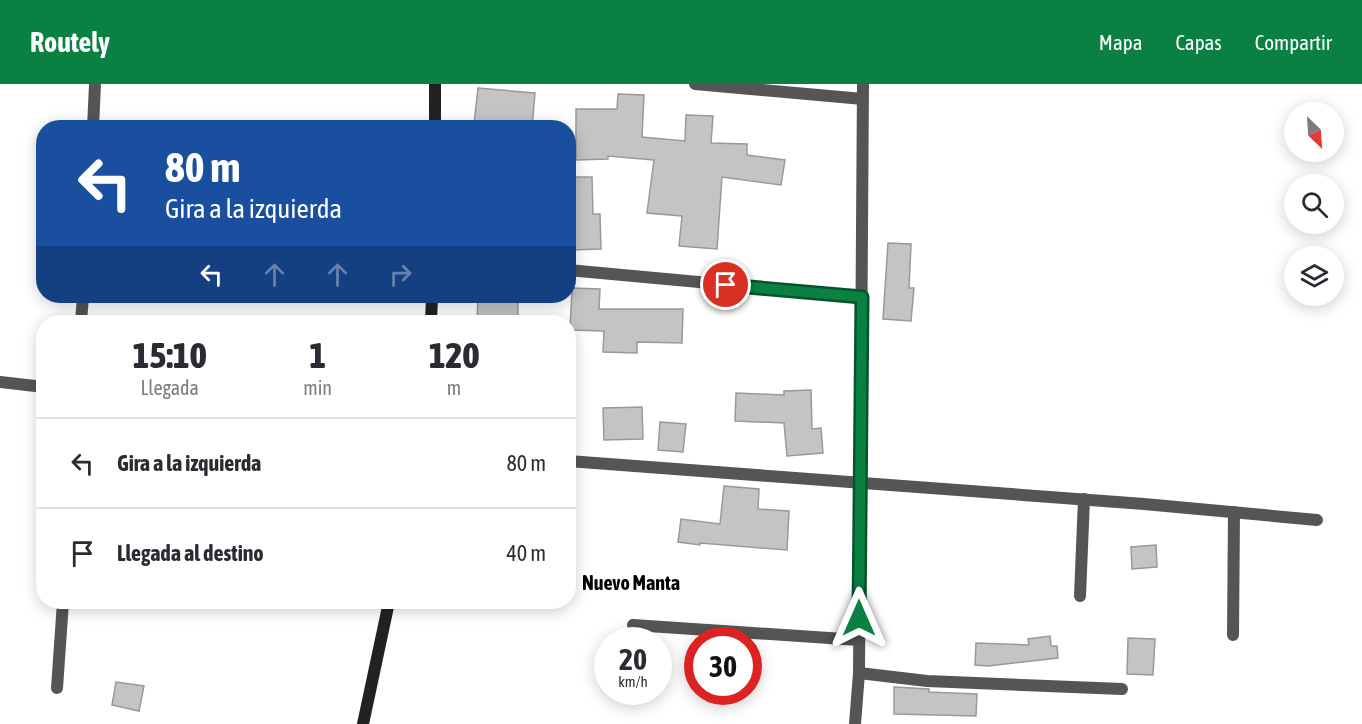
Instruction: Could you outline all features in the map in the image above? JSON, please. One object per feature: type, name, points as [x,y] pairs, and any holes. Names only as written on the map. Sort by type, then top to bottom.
[{"type":"street","points":[[93,120],[95,84]]},
{"type":"street","points":[[435,84],[435,120]]},
{"type":"street","points":[[695,84],[863,99]]},
{"type":"street","points":[[855,724],[859,673],[863,84]]},
{"type":"street","points":[[576,271],[862,297]]},
{"type":"street","points":[[0,382],[36,386]]},
{"type":"street","points":[[576,461],[1084,499],[1317,520]]},
{"type":"street","points":[[1080,596],[1084,499]]},
{"type":"street","points":[[1233,635],[1234,512]]},
{"type":"street","points":[[57,688],[63,609]]},
{"type":"street","points":[[363,724],[388,609]]},
{"type":"street","points":[[633,625],[859,640]]},
{"type":"street","points":[[859,673],[927,681],[1122,689]]},
{"type":"building","points":[[478,88],[535,93],[533,120],[474,120]]},
{"type":"building","points":[[618,94],[644,95],[642,137],[685,141],[686,115],[713,116],[711,143],[747,144],[747,155],[785,160],[781,185],[722,177],[717,249],[679,246],[682,216],[647,213],[654,160],[608,156],[608,159],[576,160],[576,109],[617,109]]},
{"type":"building","points":[[576,177],[592,177],[593,214],[600,214],[601,249],[576,250]]},
{"type":"building","points":[[888,243],[911,244],[909,288],[914,288],[911,321],[883,319]]},
{"type":"building","points":[[576,288],[600,289],[599,309],[683,309],[682,343],[637,342],[637,353],[603,352],[604,331],[576,330],[576,315],[571,315],[571,303],[576,303]]},
{"type":"building","points":[[478,303],[518,303],[518,315],[477,315]]},
{"type":"building","points":[[811,390],[812,429],[821,428],[823,453],[787,456],[784,423],[735,421],[736,393],[784,395],[784,391]]},
{"type":"building","points":[[642,407],[643,439],[604,440],[603,408]]},
{"type":"building","points":[[660,422],[686,424],[683,452],[658,450]]},
{"type":"building","points":[[724,486],[759,489],[758,509],[789,511],[787,550],[678,542],[681,519],[720,524]]},
{"type":"building","points":[[1156,545],[1157,567],[1132,569],[1131,547]]},
{"type":"building","points":[[1050,636],[1051,646],[1057,646],[1058,658],[988,666],[975,665],[976,643],[1029,645],[1028,639]]},
{"type":"building","points":[[1128,638],[1155,639],[1153,675],[1127,674]]},
{"type":"building","points":[[116,682],[144,686],[139,711],[112,705]]},
{"type":"building","points":[[894,687],[929,689],[929,692],[977,694],[976,716],[894,714]]},
{"type":"district","name":"Nuevo Manta","points":[[631,583]]},
{"type":"route","points":[[726,285],[862,297],[859,618]]}]
